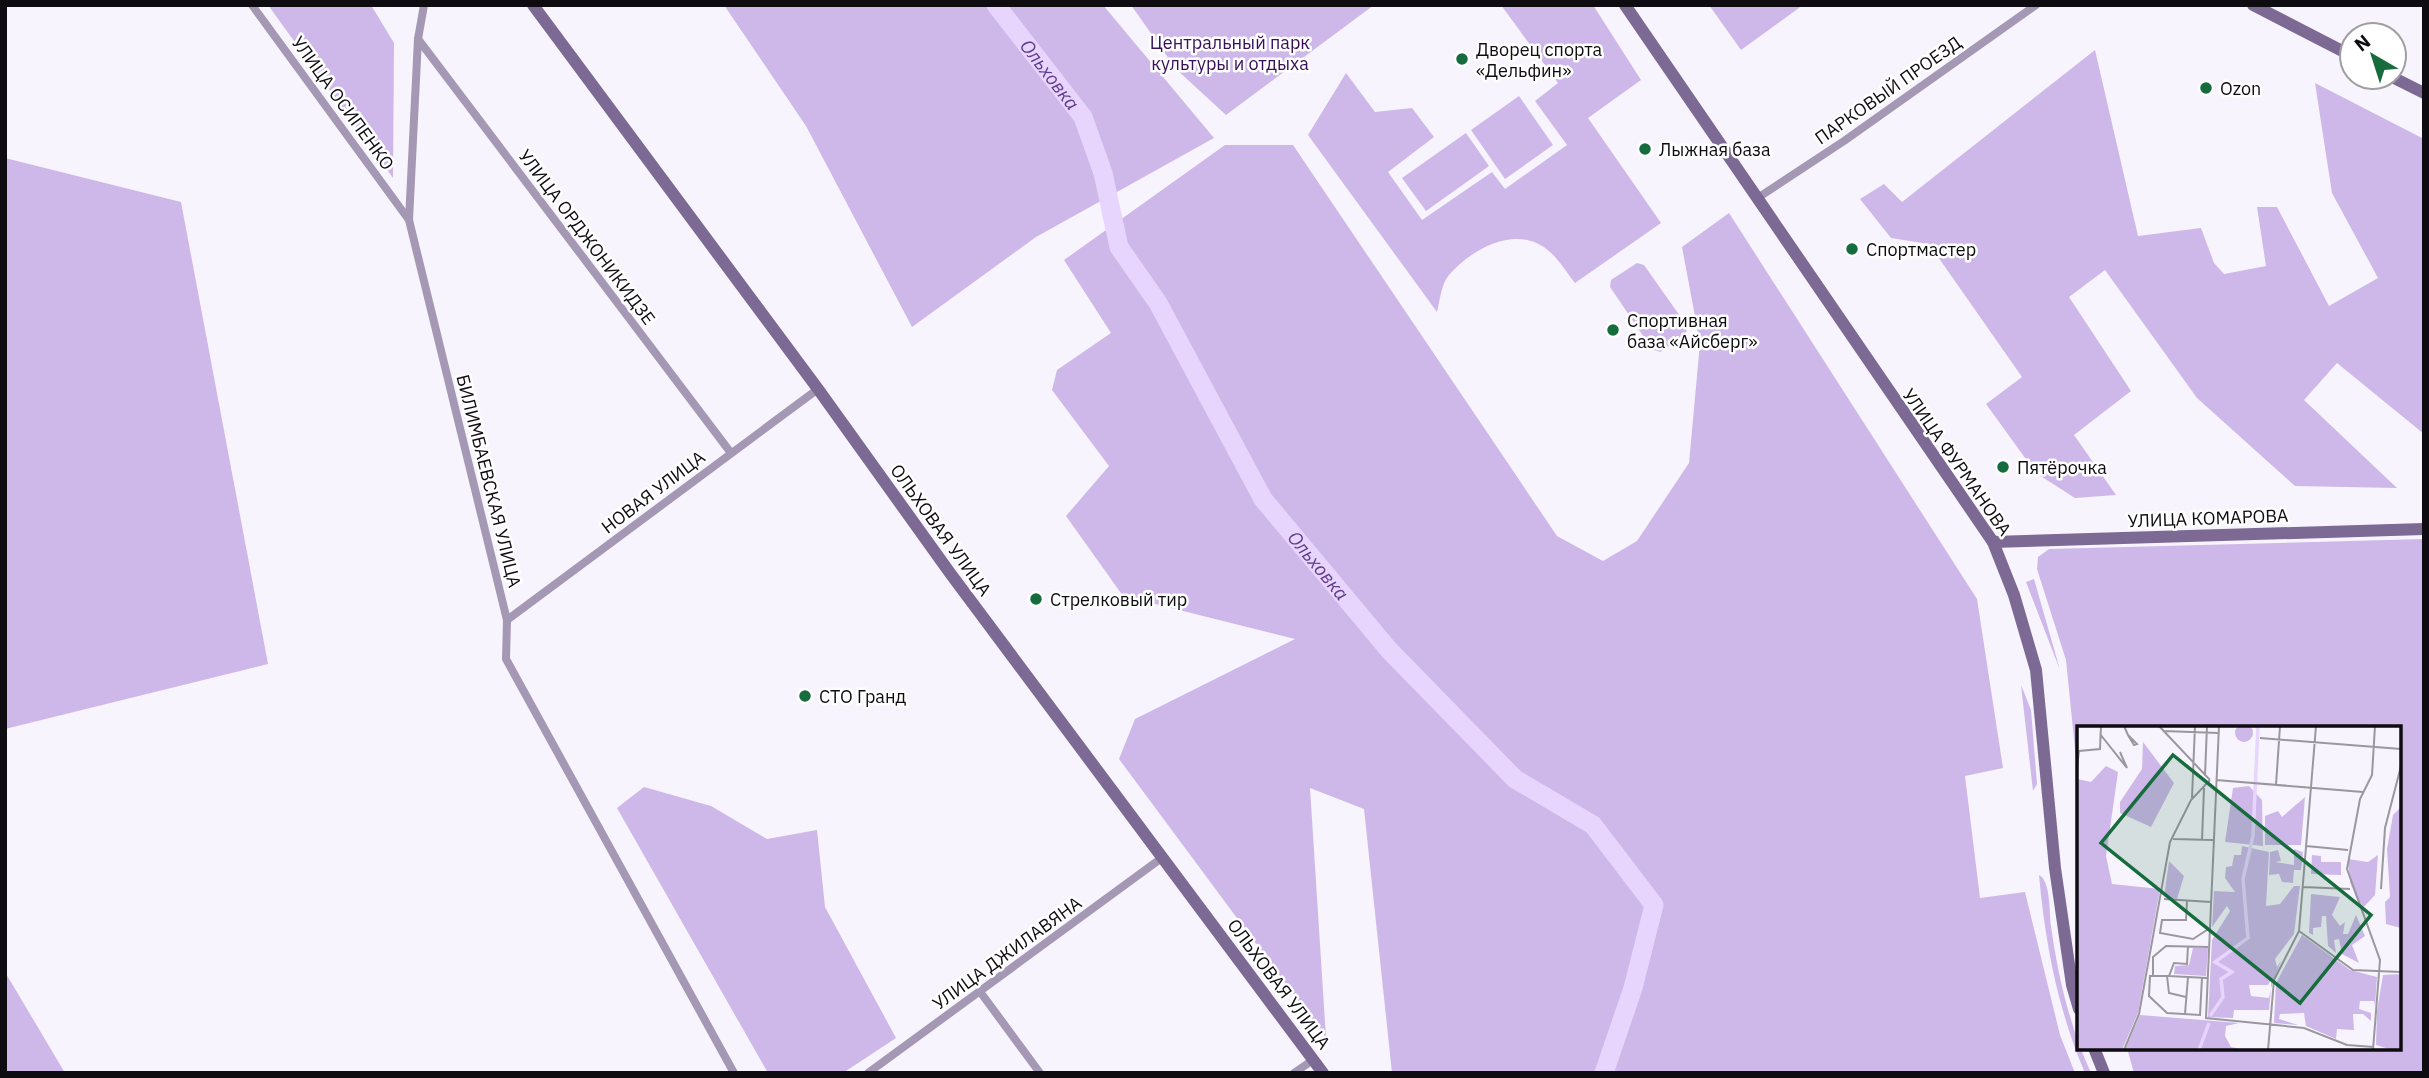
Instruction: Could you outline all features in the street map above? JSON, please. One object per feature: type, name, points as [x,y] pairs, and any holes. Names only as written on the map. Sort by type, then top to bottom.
[{"type":"main road","name":"ОЛЬХОВАЯ УЛИЦА","points":[[533,5],[818,388],[973,605],[1323,1073]]},
{"type":"main road","name":"УЛИЦА ФУРМАНОВА","points":[[1625,5],[1993,542],[2014,595],[2036,670],[2055,868],[2072,985],[2077,1002]]},
{"type":"main road","points":[[2253,5],[2338,50]]},
{"type":"main road","points":[[2408,85],[2424,93]]},
{"type":"main road","name":"УЛИЦА КОМАРОВА","points":[[1993,542],[2424,529]]},
{"type":"main road","points":[[2095,1050],[2104,1073]]},
{"type":"street","name":"УЛИЦА ОСИПЕНКО","points":[[252,5],[410,220]]},
{"type":"street","name":"БИЛИМБАЕВСКАЯ УЛИЦА","points":[[424,5],[418,39],[410,220],[507,620],[506,659],[734,1073]]},
{"type":"street","name":"ПАРКОВЫЙ ПРОЕЗД","points":[[1756,199],[1844,141],[2036,5]]},
{"type":"street","name":"УЛИЦА ОРДЖОНИКИДЗЕ","points":[[418,39],[731,453]]},
{"type":"street","name":"НОВАЯ УЛИЦА","points":[[507,620],[818,388]]},
{"type":"street","name":"УЛИЦА ДЖИЛАВЯНА","points":[[868,1073],[981,993],[1163,857]]},
{"type":"street","points":[[981,993],[1040,1073]]},
{"type":"street","points":[[1294,1073],[1314,1060]]},
{"type":"green space","points":[[268,5],[371,5],[394,43],[393,178]]},
{"type":"green space","points":[[724,5],[1103,5],[1214,138],[1036,237],[912,327],[806,126]]},
{"type":"green space","name":"Центральный парк культуры и отдыха","points":[[1131,5],[1374,5],[1226,115],[1176,69]]},
{"type":"green space","points":[[1501,5],[1593,5],[1641,80],[1588,118],[1661,223],[1575,283],[1554,256],[1538,244],[1510,239],[1496,242],[1470,256],[1449,275],[1442,288],[1437,312],[1308,135],[1346,73],[1375,112],[1412,108],[1434,137],[1388,172],[1422,220],[1492,172],[1505,189],[1567,145],[1535,101],[1558,83]]},
{"type":"green space","points":[[1709,5],[1803,5],[1741,50]]},
{"type":"green space","points":[[2095,50],[2138,236],[2201,228],[2214,263],[2224,274],[2266,266],[2257,207],[2277,207],[2329,306],[2378,278],[2332,193],[2315,83],[2424,139],[2424,434],[2337,363],[2304,400],[2397,488],[2295,486],[2197,398],[2105,270],[2069,297],[2131,391],[2074,435],[2116,495],[2075,498],[2036,473],[1986,404],[2022,377],[1929,244],[1891,238],[1860,199],[1884,184],[1902,202]]},
{"type":"green space","points":[[1519,96],[1553,145],[1505,179],[1471,130]]},
{"type":"green space","points":[[1466,133],[1489,166],[1426,211],[1402,178]]},
{"type":"green space","points":[[1225,145],[1293,145],[1557,536],[1603,561],[1637,541],[1689,463],[1700,343],[1682,247],[1729,213],[1977,599],[2003,768],[1965,776],[1980,898],[2025,892],[2060,1035],[2075,1073],[1392,1073],[1364,809],[1310,788],[1326,1038],[1119,759],[1135,719],[1295,639],[1123,596],[1066,516],[1109,466],[1052,390],[1057,370],[1111,333],[1064,260]]},
{"type":"green space","points":[[5,158],[181,202],[268,664],[5,729]]},
{"type":"green space","points":[[1637,263],[1644,265],[1687,326],[1686,334],[1660,352],[1652,349],[1610,287],[1611,280]]},
{"type":"green space","points":[[2424,539],[2424,1073],[2134,1073],[2128,1050],[2401,1050],[2401,726],[2077,726],[2077,769],[2066,660],[2037,569],[2038,557],[2049,549]]},
{"type":"green space","points":[[2034,579],[2060,670],[2026,582]]},
{"type":"green space","points":[[2021,685],[2031,710],[2037,784],[2033,791]]},
{"type":"green space","points":[[644,787],[711,806],[767,839],[817,830],[825,907],[896,1038],[843,1073],[768,1073],[617,808]]},
{"type":"green space","points":[[2039,875],[2048,890],[2054,945],[2061,983],[2077,1038],[2077,1050],[2082,1050],[2091,1073],[2085,1073],[2067,1025],[2045,926]]},
{"type":"green space","points":[[5,972],[65,1073],[5,1073]]},
{"type":"waterway","name":"Ольховка","points":[[996,5],[1083,117],[1103,173],[1119,247],[1158,303],[1263,499],[1389,650],[1515,779],[1593,825],[1654,905],[1633,988],[1604,1073]]},
{"type":"place","name":"Дворец спорта «Дельфин»","points":[[1462,59]]},
{"type":"place","name":"Ozon","points":[[2206,88]]},
{"type":"place","name":"Лыжная база","points":[[1645,149]]},
{"type":"place","name":"Спортмастер","points":[[1852,249]]},
{"type":"place","name":"Спортивная база «Айсберг»","points":[[1613,330]]},
{"type":"place","name":"Пятёрочка","points":[[2003,467]]},
{"type":"place","name":"Стрелковый тир","points":[[1036,599]]},
{"type":"place","name":"СТО Гранд","points":[[805,696]]}]
